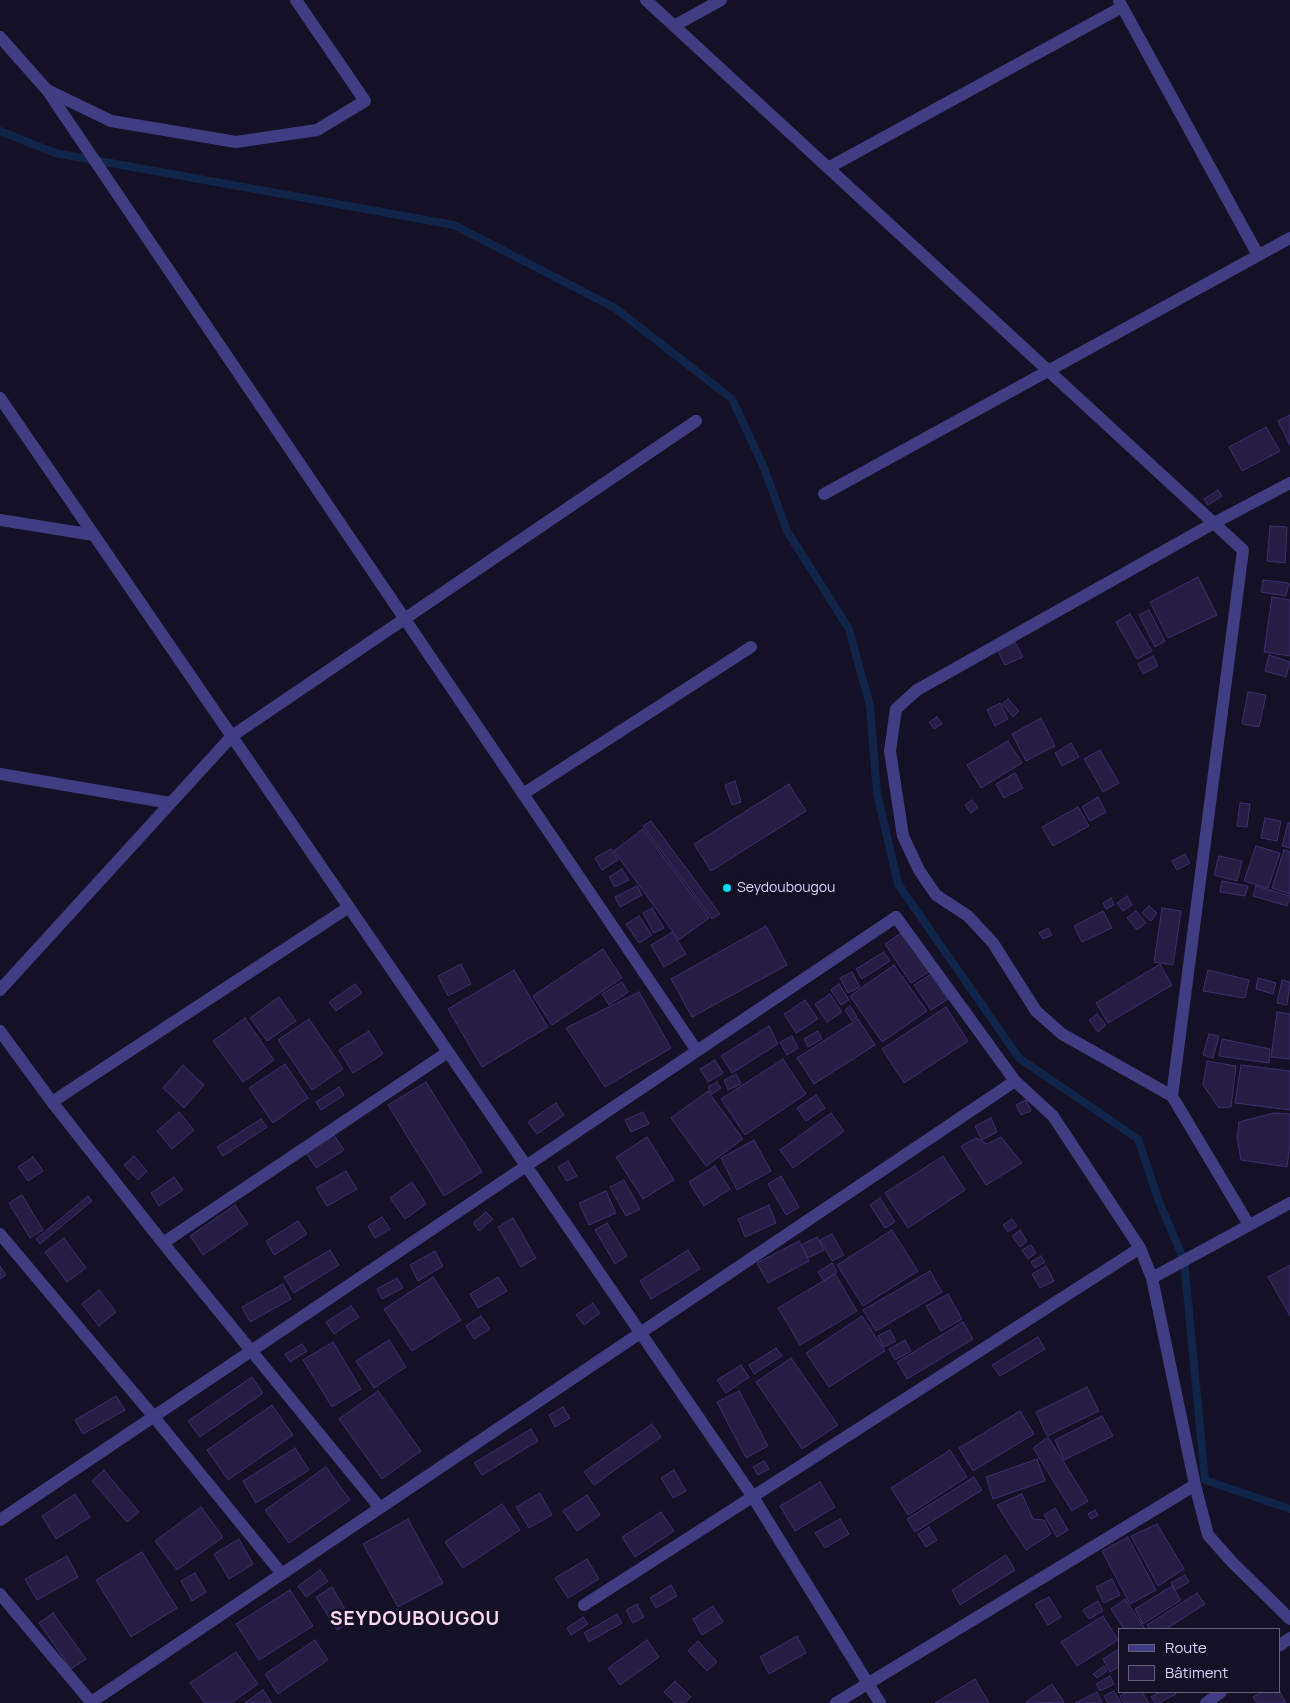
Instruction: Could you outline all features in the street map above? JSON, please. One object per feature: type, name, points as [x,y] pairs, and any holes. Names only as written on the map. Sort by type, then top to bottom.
[{"type":"street","points":[[47,90],[111,121],[236,142],[317,130],[365,101],[296,0]]},
{"type":"street","points":[[646,0],[1243,550],[1172,1096]]},
{"type":"street","points":[[674,26],[720,0]]},
{"type":"street","points":[[828,168],[1120,3],[1258,256]]},
{"type":"street","points":[[0,37],[47,90],[697,1051]]},
{"type":"street","points":[[824,494],[1290,238]]},
{"type":"street","points":[[0,398],[753,1497],[880,1703]]},
{"type":"street","points":[[0,990],[232,736],[696,421]]},
{"type":"street","points":[[1249,1226],[1172,1096],[1062,1034],[1036,1011],[993,943],[968,916],[936,895],[919,870],[903,836],[890,751],[896,709],[917,690],[1290,482]]},
{"type":"street","points":[[0,520],[94,535]]},
{"type":"street","points":[[523,794],[751,647]]},
{"type":"street","points":[[0,774],[170,803]]},
{"type":"street","points":[[52,1102],[349,907]]},
{"type":"street","points":[[0,1520],[896,917],[1015,1080],[1053,1116],[1140,1248],[1152,1278],[1195,1485],[1208,1535],[1232,1562],[1290,1619]]},
{"type":"street","points":[[0,1031],[52,1102],[163,1243],[380,1508]]},
{"type":"street","points":[[163,1243],[448,1052]]},
{"type":"street","points":[[0,1594],[91,1703],[1015,1080]]},
{"type":"street","points":[[1152,1278],[1290,1204]]},
{"type":"street","points":[[0,1234],[154,1417],[282,1574]]},
{"type":"street","points":[[584,1605],[1140,1248]]},
{"type":"street","points":[[836,1703],[1195,1485]]},
{"type":"street","points":[[1206,1703],[1220,1693]]},
{"type":"building","points":[[1290,415],[1290,445],[1278,421]]},
{"type":"building","points":[[1266,427],[1280,451],[1242,471],[1229,447]]},
{"type":"building","points":[[1218,490],[1222,496],[1208,505],[1204,499]]},
{"type":"building","points":[[1270,526],[1287,527],[1285,563],[1267,561]]},
{"type":"building","points":[[1198,577],[1217,615],[1168,638],[1150,602]]},
{"type":"building","points":[[1263,580],[1289,583],[1286,596],[1261,592]]},
{"type":"building","points":[[1272,597],[1290,600],[1290,656],[1264,652]]},
{"type":"building","points":[[1149,610],[1165,641],[1155,647],[1139,615]]},
{"type":"building","points":[[1130,614],[1152,651],[1137,659],[1116,622]]},
{"type":"building","points":[[1015,642],[1023,657],[1005,665],[998,651]]},
{"type":"building","points":[[1269,655],[1290,662],[1286,677],[1265,671]]},
{"type":"building","points":[[1153,656],[1158,666],[1143,674],[1138,664]]},
{"type":"building","points":[[1248,692],[1266,695],[1259,727],[1242,724]]},
{"type":"building","points":[[1008,699],[1019,711],[1013,717],[1002,704]]},
{"type":"building","points":[[1000,703],[1008,719],[995,726],[987,710]]},
{"type":"building","points":[[937,717],[942,724],[934,729],[929,722]]},
{"type":"building","points":[[1041,718],[1055,746],[1026,761],[1012,734]]},
{"type":"building","points":[[1008,741],[1022,763],[981,788],[967,765]]},
{"type":"building","points":[[1071,743],[1079,757],[1062,766],[1055,753]]},
{"type":"building","points":[[1100,750],[1119,783],[1103,792],[1084,759]]},
{"type":"building","points":[[1015,773],[1023,788],[1004,798],[996,784]]},
{"type":"building","points":[[735,781],[741,802],[732,805],[725,785]]},
{"type":"building","points":[[789,784],[806,811],[711,871],[694,844]]},
{"type":"building","points":[[1098,797],[1106,812],[1090,821],[1082,807]]},
{"type":"building","points":[[972,800],[978,807],[971,813],[965,805]]},
{"type":"building","points":[[1240,803],[1250,804],[1247,827],[1237,826]]},
{"type":"building","points":[[1078,807],[1089,826],[1053,846],[1042,827]]},
{"type":"building","points":[[1265,818],[1281,821],[1277,841],[1261,838]]},
{"type":"building","points":[[651,821],[720,914],[712,919],[643,826]]},
{"type":"building","points":[[1288,823],[1290,823],[1290,848],[1282,846]]},
{"type":"building","points":[[643,829],[709,918],[679,940],[614,851]]},
{"type":"building","points":[[1256,846],[1280,853],[1268,888],[1244,881]]},
{"type":"building","points":[[611,849],[618,860],[602,870],[595,858]]},
{"type":"building","points":[[1284,850],[1290,852],[1290,894],[1272,888]]},
{"type":"building","points":[[1185,854],[1190,863],[1177,870],[1172,861]]},
{"type":"building","points":[[1219,856],[1242,861],[1237,881],[1214,875]]},
{"type":"building","points":[[622,869],[629,880],[615,887],[609,877]]},
{"type":"building","points":[[1222,881],[1248,886],[1245,896],[1220,892]]},
{"type":"building","points":[[637,886],[642,895],[620,907],[615,897]]},
{"type":"building","points":[[1256,886],[1290,896],[1287,906],[1253,896]]},
{"type":"building","points":[[1127,896],[1132,905],[1123,911],[1117,903]]},
{"type":"building","points":[[1111,898],[1114,905],[1106,909],[1103,903]]},
{"type":"building","points":[[1149,906],[1157,913],[1151,921],[1142,913]]},
{"type":"building","points":[[652,908],[664,928],[654,933],[643,913]]},
{"type":"building","points":[[1162,908],[1181,911],[1173,965],[1154,962]]},
{"type":"building","points":[[1103,911],[1112,928],[1082,942],[1074,926]]},
{"type":"building","points":[[1136,911],[1146,923],[1137,930],[1127,918]]},
{"type":"building","points":[[639,916],[652,935],[639,943],[626,924]]},
{"type":"building","points":[[766,926],[787,965],[692,1017],[671,979]]},
{"type":"building","points":[[1048,928],[1052,935],[1043,939],[1039,933]]},
{"type":"building","points":[[904,931],[930,971],[911,983],[885,944]]},
{"type":"building","points":[[672,932],[686,954],[664,967],[651,945]]},
{"type":"building","points":[[603,949],[622,978],[552,1025],[533,996]]},
{"type":"building","points":[[884,952],[890,961],[862,979],[856,969]]},
{"type":"building","points":[[461,964],[471,984],[448,996],[438,976]]},
{"type":"building","points":[[1160,964],[1172,985],[1108,1023],[1096,1003]]},
{"type":"building","points":[[894,965],[927,1011],[882,1042],[850,996]]},
{"type":"building","points":[[514,970],[548,1027],[482,1067],[448,1009]]},
{"type":"building","points":[[1208,970],[1249,980],[1245,998],[1203,991]]},
{"type":"building","points":[[852,972],[860,987],[848,993],[840,978]]},
{"type":"building","points":[[931,974],[948,999],[931,1010],[914,985]]},
{"type":"building","points":[[1258,978],[1276,983],[1273,994],[1256,989]]},
{"type":"building","points":[[1282,980],[1290,982],[1287,1005],[1277,1003]]},
{"type":"building","points":[[622,982],[628,992],[609,1005],[602,994]]},
{"type":"building","points":[[355,984],[362,993],[336,1011],[329,1002]]},
{"type":"building","points":[[839,984],[849,1000],[841,1005],[831,990]]},
{"type":"building","points":[[639,992],[671,1048],[605,1087],[566,1028]]},
{"type":"building","points":[[830,994],[842,1012],[827,1022],[815,1004]]},
{"type":"building","points":[[279,997],[296,1021],[267,1041],[250,1018]]},
{"type":"building","points":[[805,1000],[818,1019],[796,1033],[784,1014]]},
{"type":"building","points":[[850,1006],[857,1017],[852,1021],[845,1010]]},
{"type":"building","points":[[946,1007],[968,1041],[904,1083],[882,1049]]},
{"type":"building","points":[[1277,1012],[1290,1014],[1290,1059],[1271,1057]]},
{"type":"building","points":[[1097,1014],[1106,1025],[1098,1032],[1089,1020]]},
{"type":"building","points":[[245,1018],[274,1060],[243,1082],[213,1041]]},
{"type":"building","points":[[309,1019],[343,1069],[312,1090],[278,1040]]},
{"type":"building","points":[[858,1019],[875,1045],[814,1084],[797,1058]]},
{"type":"building","points":[[769,1026],[778,1044],[732,1073],[721,1056]]},
{"type":"building","points":[[369,1031],[383,1054],[353,1073],[339,1050]]},
{"type":"building","points":[[818,1031],[822,1039],[808,1047],[804,1039]]},
{"type":"building","points":[[1209,1034],[1219,1036],[1213,1058],[1203,1055]]},
{"type":"building","points":[[792,1036],[798,1048],[787,1055],[780,1042]]},
{"type":"building","points":[[1222,1039],[1270,1049],[1269,1063],[1219,1056]]},
{"type":"building","points":[[783,1059],[806,1094],[745,1135],[721,1099]]},
{"type":"building","points":[[715,1060],[723,1073],[708,1082],[700,1069]]},
{"type":"building","points":[[1207,1061],[1236,1066],[1231,1107],[1219,1108],[1203,1085]]},
{"type":"building","points":[[285,1064],[308,1098],[273,1123],[249,1088]]},
{"type":"building","points":[[183,1065],[204,1085],[184,1108],[163,1088]]},
{"type":"building","points":[[1241,1065],[1290,1071],[1290,1110],[1235,1103]]},
{"type":"building","points":[[736,1074],[741,1084],[728,1090],[724,1080]]},
{"type":"building","points":[[426,1082],[482,1172],[444,1196],[388,1105]]},
{"type":"building","points":[[717,1082],[721,1088],[712,1094],[708,1087]]},
{"type":"building","points":[[339,1087],[344,1095],[321,1110],[316,1102]]},
{"type":"building","points":[[708,1091],[743,1139],[706,1166],[671,1118]]},
{"type":"building","points":[[816,1095],[825,1108],[806,1121],[797,1108]]},
{"type":"building","points":[[1026,1100],[1031,1111],[1021,1115],[1016,1105]]},
{"type":"building","points":[[556,1103],[564,1115],[537,1134],[528,1122]]},
{"type":"building","points":[[179,1112],[194,1130],[172,1149],[157,1131]]},
{"type":"building","points":[[643,1112],[649,1124],[631,1132],[625,1120]]},
{"type":"building","points":[[831,1113],[844,1131],[793,1168],[780,1150]]},
{"type":"building","points":[[1274,1113],[1290,1114],[1290,1144],[1287,1167],[1241,1160],[1237,1137],[1239,1122]]},
{"type":"building","points":[[991,1118],[997,1132],[982,1140],[975,1126]]},
{"type":"building","points":[[261,1119],[267,1127],[223,1156],[217,1147]]},
{"type":"building","points":[[334,1135],[344,1150],[316,1168],[306,1152]]},
{"type":"building","points":[[647,1137],[674,1180],[643,1199],[616,1157]]},
{"type":"building","points":[[1001,1137],[1022,1163],[986,1185],[961,1146],[976,1138],[987,1144]]},
{"type":"building","points":[[754,1140],[771,1171],[737,1190],[721,1158]]},
{"type":"building","points":[[134,1156],[147,1171],[138,1180],[124,1165]]},
{"type":"building","points":[[943,1156],[965,1190],[908,1228],[885,1193]]},
{"type":"building","points":[[33,1157],[43,1171],[28,1181],[18,1167]]},
{"type":"building","points":[[568,1161],[577,1176],[567,1181],[558,1167]]},
{"type":"building","points":[[715,1166],[730,1189],[704,1206],[689,1182]]},
{"type":"building","points":[[346,1171],[357,1189],[327,1206],[316,1188]]},
{"type":"building","points":[[781,1176],[799,1207],[786,1215],[768,1184]]},
{"type":"building","points":[[174,1177],[183,1190],[159,1206],[151,1193]]},
{"type":"building","points":[[624,1180],[640,1209],[626,1216],[610,1187]]},
{"type":"building","points":[[412,1182],[426,1204],[405,1219],[390,1198]]},
{"type":"building","points":[[606,1191],[616,1213],[589,1225],[579,1203]]},
{"type":"building","points":[[22,1195],[43,1230],[30,1238],[9,1203]]},
{"type":"building","points":[[88,1196],[92,1201],[40,1244],[36,1239]]},
{"type":"building","points":[[880,1198],[895,1222],[885,1228],[870,1205]]},
{"type":"building","points":[[235,1205],[248,1224],[203,1255],[190,1236]]},
{"type":"building","points":[[769,1205],[776,1223],[745,1237],[738,1219]]},
{"type":"building","points":[[486,1212],[493,1219],[479,1231],[473,1223]]},
{"type":"building","points":[[382,1217],[390,1229],[375,1238],[368,1226]]},
{"type":"building","points":[[513,1218],[536,1258],[521,1267],[498,1227]]},
{"type":"building","points":[[1012,1219],[1017,1226],[1008,1232],[1003,1225]]},
{"type":"building","points":[[298,1221],[307,1234],[274,1255],[266,1241]]},
{"type":"building","points":[[607,1223],[627,1256],[615,1264],[595,1230]]},
{"type":"building","points":[[892,1230],[918,1271],[863,1306],[837,1265]]},
{"type":"building","points":[[1020,1230],[1027,1241],[1020,1247],[1012,1236]]},
{"type":"building","points":[[832,1234],[844,1255],[832,1261],[820,1240]]},
{"type":"building","points":[[817,1237],[824,1250],[808,1258],[801,1245]]},
{"type":"building","points":[[64,1238],[86,1268],[67,1282],[45,1252]]},
{"type":"building","points":[[799,1241],[809,1261],[768,1283],[757,1263]]},
{"type":"building","points":[[1031,1245],[1036,1253],[1028,1259],[1022,1250]]},
{"type":"building","points":[[330,1250],[339,1265],[294,1293],[284,1277]]},
{"type":"building","points":[[688,1250],[700,1269],[651,1299],[640,1281]]},
{"type":"building","points":[[435,1251],[443,1266],[418,1281],[410,1265]]},
{"type":"building","points":[[1041,1256],[1045,1262],[1035,1268],[1031,1262]]},
{"type":"building","points":[[832,1263],[837,1272],[824,1281],[818,1272]]},
{"type":"building","points":[[1290,1265],[1290,1316],[1268,1277]]},
{"type":"building","points":[[0,1266],[6,1275],[0,1279]]},
{"type":"building","points":[[1046,1266],[1054,1281],[1040,1288],[1032,1274]]},
{"type":"building","points":[[930,1271],[942,1292],[876,1331],[863,1310]]},
{"type":"building","points":[[835,1274],[857,1311],[800,1345],[778,1308]]},
{"type":"building","points":[[433,1277],[461,1320],[412,1351],[384,1309]]},
{"type":"building","points":[[498,1277],[507,1291],[478,1308],[470,1294]]},
{"type":"building","points":[[397,1278],[403,1288],[382,1299],[377,1289]]},
{"type":"building","points":[[283,1284],[291,1299],[250,1322],[242,1307]]},
{"type":"building","points":[[99,1290],[116,1312],[99,1326],[82,1304]]},
{"type":"building","points":[[948,1294],[962,1319],[941,1331],[926,1306]]},
{"type":"building","points":[[593,1303],[600,1313],[584,1325],[576,1315]]},
{"type":"building","points":[[351,1306],[359,1317],[334,1334],[326,1322]]},
{"type":"building","points":[[481,1316],[490,1329],[474,1339],[466,1326]]},
{"type":"building","points":[[862,1316],[885,1351],[829,1387],[806,1353]]},
{"type":"building","points":[[963,1322],[973,1339],[907,1379],[897,1362]]},
{"type":"building","points":[[890,1330],[896,1341],[884,1347],[878,1336]]},
{"type":"building","points":[[1038,1337],[1045,1349],[1000,1376],[992,1365]]},
{"type":"building","points":[[389,1340],[406,1367],[374,1388],[356,1361]]},
{"type":"building","points":[[905,1340],[911,1351],[895,1360],[889,1349]]},
{"type":"building","points":[[333,1342],[361,1389],[332,1407],[303,1360]]},
{"type":"building","points":[[302,1344],[307,1351],[290,1362],[285,1354]]},
{"type":"building","points":[[776,1348],[782,1356],[754,1374],[749,1365]]},
{"type":"building","points":[[791,1358],[838,1425],[802,1449],[756,1382]]},
{"type":"building","points":[[741,1365],[749,1377],[726,1393],[717,1380]]},
{"type":"building","points":[[252,1377],[263,1393],[200,1437],[188,1421]]},
{"type":"building","points":[[1087,1387],[1099,1411],[1047,1436],[1036,1412]]},
{"type":"building","points":[[378,1391],[421,1451],[382,1479],[339,1419]]},
{"type":"building","points":[[739,1391],[768,1446],[746,1458],[717,1402]]},
{"type":"building","points":[[116,1396],[125,1410],[83,1434],[75,1420]]},
{"type":"building","points":[[272,1405],[293,1435],[228,1480],[207,1450]]},
{"type":"building","points":[[563,1407],[570,1418],[555,1427],[549,1415]]},
{"type":"building","points":[[1020,1411],[1034,1434],[973,1471],[959,1448]]},
{"type":"building","points":[[1102,1416],[1113,1436],[1064,1460],[1055,1440]]},
{"type":"building","points":[[652,1424],[661,1437],[594,1485],[584,1472]]},
{"type":"building","points":[[531,1429],[538,1441],[482,1475],[474,1463]]},
{"type":"building","points":[[1048,1437],[1088,1501],[1072,1511],[1033,1448]]},
{"type":"building","points":[[295,1448],[309,1470],[256,1503],[243,1481]]},
{"type":"building","points":[[950,1450],[967,1477],[908,1515],[891,1488]]},
{"type":"building","points":[[1037,1459],[1045,1481],[993,1499],[986,1477]]},
{"type":"building","points":[[764,1461],[769,1469],[758,1475],[753,1467]]},
{"type":"building","points":[[326,1467],[350,1500],[289,1543],[265,1510]]},
{"type":"building","points":[[104,1470],[139,1512],[127,1522],[92,1481]]},
{"type":"building","points":[[674,1470],[686,1491],[673,1498],[661,1478]]},
{"type":"building","points":[[974,1477],[982,1490],[915,1532],[907,1519]]},
{"type":"building","points":[[820,1482],[835,1507],[795,1531],[780,1506]]},
{"type":"building","points":[[540,1493],[552,1515],[529,1528],[516,1507]]},
{"type":"building","points":[[75,1494],[90,1517],[56,1539],[42,1516]]},
{"type":"building","points":[[1022,1494],[1033,1519],[1044,1520],[1051,1534],[1026,1550],[997,1505]]},
{"type":"building","points":[[587,1495],[600,1515],[577,1531],[563,1511]]},
{"type":"building","points":[[502,1504],[520,1530],[463,1568],[445,1542]]},
{"type":"building","points":[[201,1507],[223,1537],[177,1570],[155,1541]]},
{"type":"building","points":[[1055,1508],[1068,1530],[1057,1537],[1044,1515]]},
{"type":"building","points":[[1095,1510],[1098,1515],[1091,1519],[1088,1514]]},
{"type":"building","points":[[661,1512],[674,1531],[635,1557],[622,1537]]},
{"type":"building","points":[[408,1519],[443,1583],[398,1607],[363,1544]]},
{"type":"building","points":[[840,1519],[849,1534],[825,1548],[815,1533]]},
{"type":"building","points":[[1157,1524],[1184,1569],[1158,1586],[1131,1536]]},
{"type":"building","points":[[929,1527],[937,1540],[926,1547],[918,1534]]},
{"type":"building","points":[[1128,1537],[1156,1590],[1130,1604],[1102,1551]]},
{"type":"building","points":[[239,1539],[253,1564],[229,1579],[214,1554]]},
{"type":"building","points":[[142,1552],[177,1608],[131,1637],[96,1580]]},
{"type":"building","points":[[1006,1555],[1015,1570],[960,1605],[952,1590]]},
{"type":"building","points":[[67,1556],[78,1577],[37,1600],[25,1579]]},
{"type":"building","points":[[587,1559],[599,1579],[568,1598],[555,1578]]},
{"type":"building","points":[[320,1570],[328,1581],[306,1597],[298,1586]]},
{"type":"building","points":[[195,1573],[206,1592],[192,1601],[181,1581]]},
{"type":"building","points":[[1185,1575],[1189,1582],[1175,1590],[1171,1583]]},
{"type":"building","points":[[1112,1579],[1120,1595],[1104,1603],[1096,1587]]},
{"type":"building","points":[[671,1585],[677,1596],[656,1608],[650,1598]]},
{"type":"building","points":[[1172,1586],[1181,1600],[1143,1624],[1135,1609]]},
{"type":"building","points":[[332,1587],[352,1621],[337,1630],[316,1597]]},
{"type":"building","points":[[290,1590],[313,1626],[259,1660],[236,1624]]},
{"type":"building","points":[[1197,1593],[1205,1604],[1168,1628],[1149,1628],[1147,1625]]},
{"type":"building","points":[[1049,1597],[1061,1617],[1048,1625],[1035,1604]]},
{"type":"building","points":[[1125,1599],[1144,1628],[1123,1628],[1111,1609]]},
{"type":"building","points":[[1098,1601],[1103,1611],[1089,1619],[1083,1610]]},
{"type":"building","points":[[637,1604],[644,1617],[633,1623],[626,1610]]},
{"type":"building","points":[[713,1606],[723,1622],[702,1635],[693,1619]]},
{"type":"building","points":[[53,1613],[86,1659],[71,1669],[39,1623]]},
{"type":"building","points":[[617,1614],[622,1623],[589,1642],[584,1633]]},
{"type":"building","points":[[1103,1616],[1118,1640],[1077,1666],[1061,1642]]},
{"type":"building","points":[[583,1617],[588,1624],[571,1635],[567,1628]]},
{"type":"building","points":[[797,1636],[806,1653],[769,1674],[760,1657]]},
{"type":"building","points":[[315,1640],[328,1660],[278,1694],[265,1674]]},
{"type":"building","points":[[647,1640],[659,1657],[620,1685],[608,1668]]},
{"type":"building","points":[[698,1641],[717,1662],[707,1671],[688,1651]]},
{"type":"building","points":[[1118,1650],[1118,1668],[1110,1672],[1103,1659]]},
{"type":"building","points":[[236,1652],[258,1684],[231,1703],[205,1703],[190,1683]]},
{"type":"building","points":[[1104,1666],[1107,1671],[1097,1678],[1093,1674]]},
{"type":"building","points":[[1110,1676],[1114,1684],[1100,1691],[1096,1684]]},
{"type":"building","points":[[975,1679],[989,1703],[935,1703]]},
{"type":"building","points":[[675,1681],[691,1697],[684,1703],[675,1703],[664,1692]]},
{"type":"building","points":[[1052,1684],[1064,1702],[1026,1702]]},
{"type":"building","points":[[263,1690],[272,1703],[245,1703]]},
{"type":"building","points":[[1114,1691],[1121,1703],[1108,1703],[1104,1696]]},
{"type":"building","points":[[1097,1692],[1102,1703],[1075,1703]]},
{"type":"building","points":[[1280,1692],[1286,1703],[1257,1703],[1253,1697],[1260,1693]]},
{"type":"building","points":[[1125,1693],[1143,1693],[1149,1703],[1124,1703],[1120,1696]]},
{"type":"building","points":[[1158,1693],[1176,1694],[1159,1703],[1155,1703],[1151,1697]]},
{"type":"waterway","points":[[0,131],[55,153],[454,225],[615,308],[732,399],[764,468],[787,531],[849,629],[870,706],[877,793],[898,884],[1019,1058],[1138,1139],[1158,1199],[1184,1260],[1205,1480],[1290,1509]]},
{"type":"place","name":"Seydoubougou","points":[[727,888]]},
{"type":"district","name":"SEYDOUBOUGOU","points":[[415,1620]]}]
